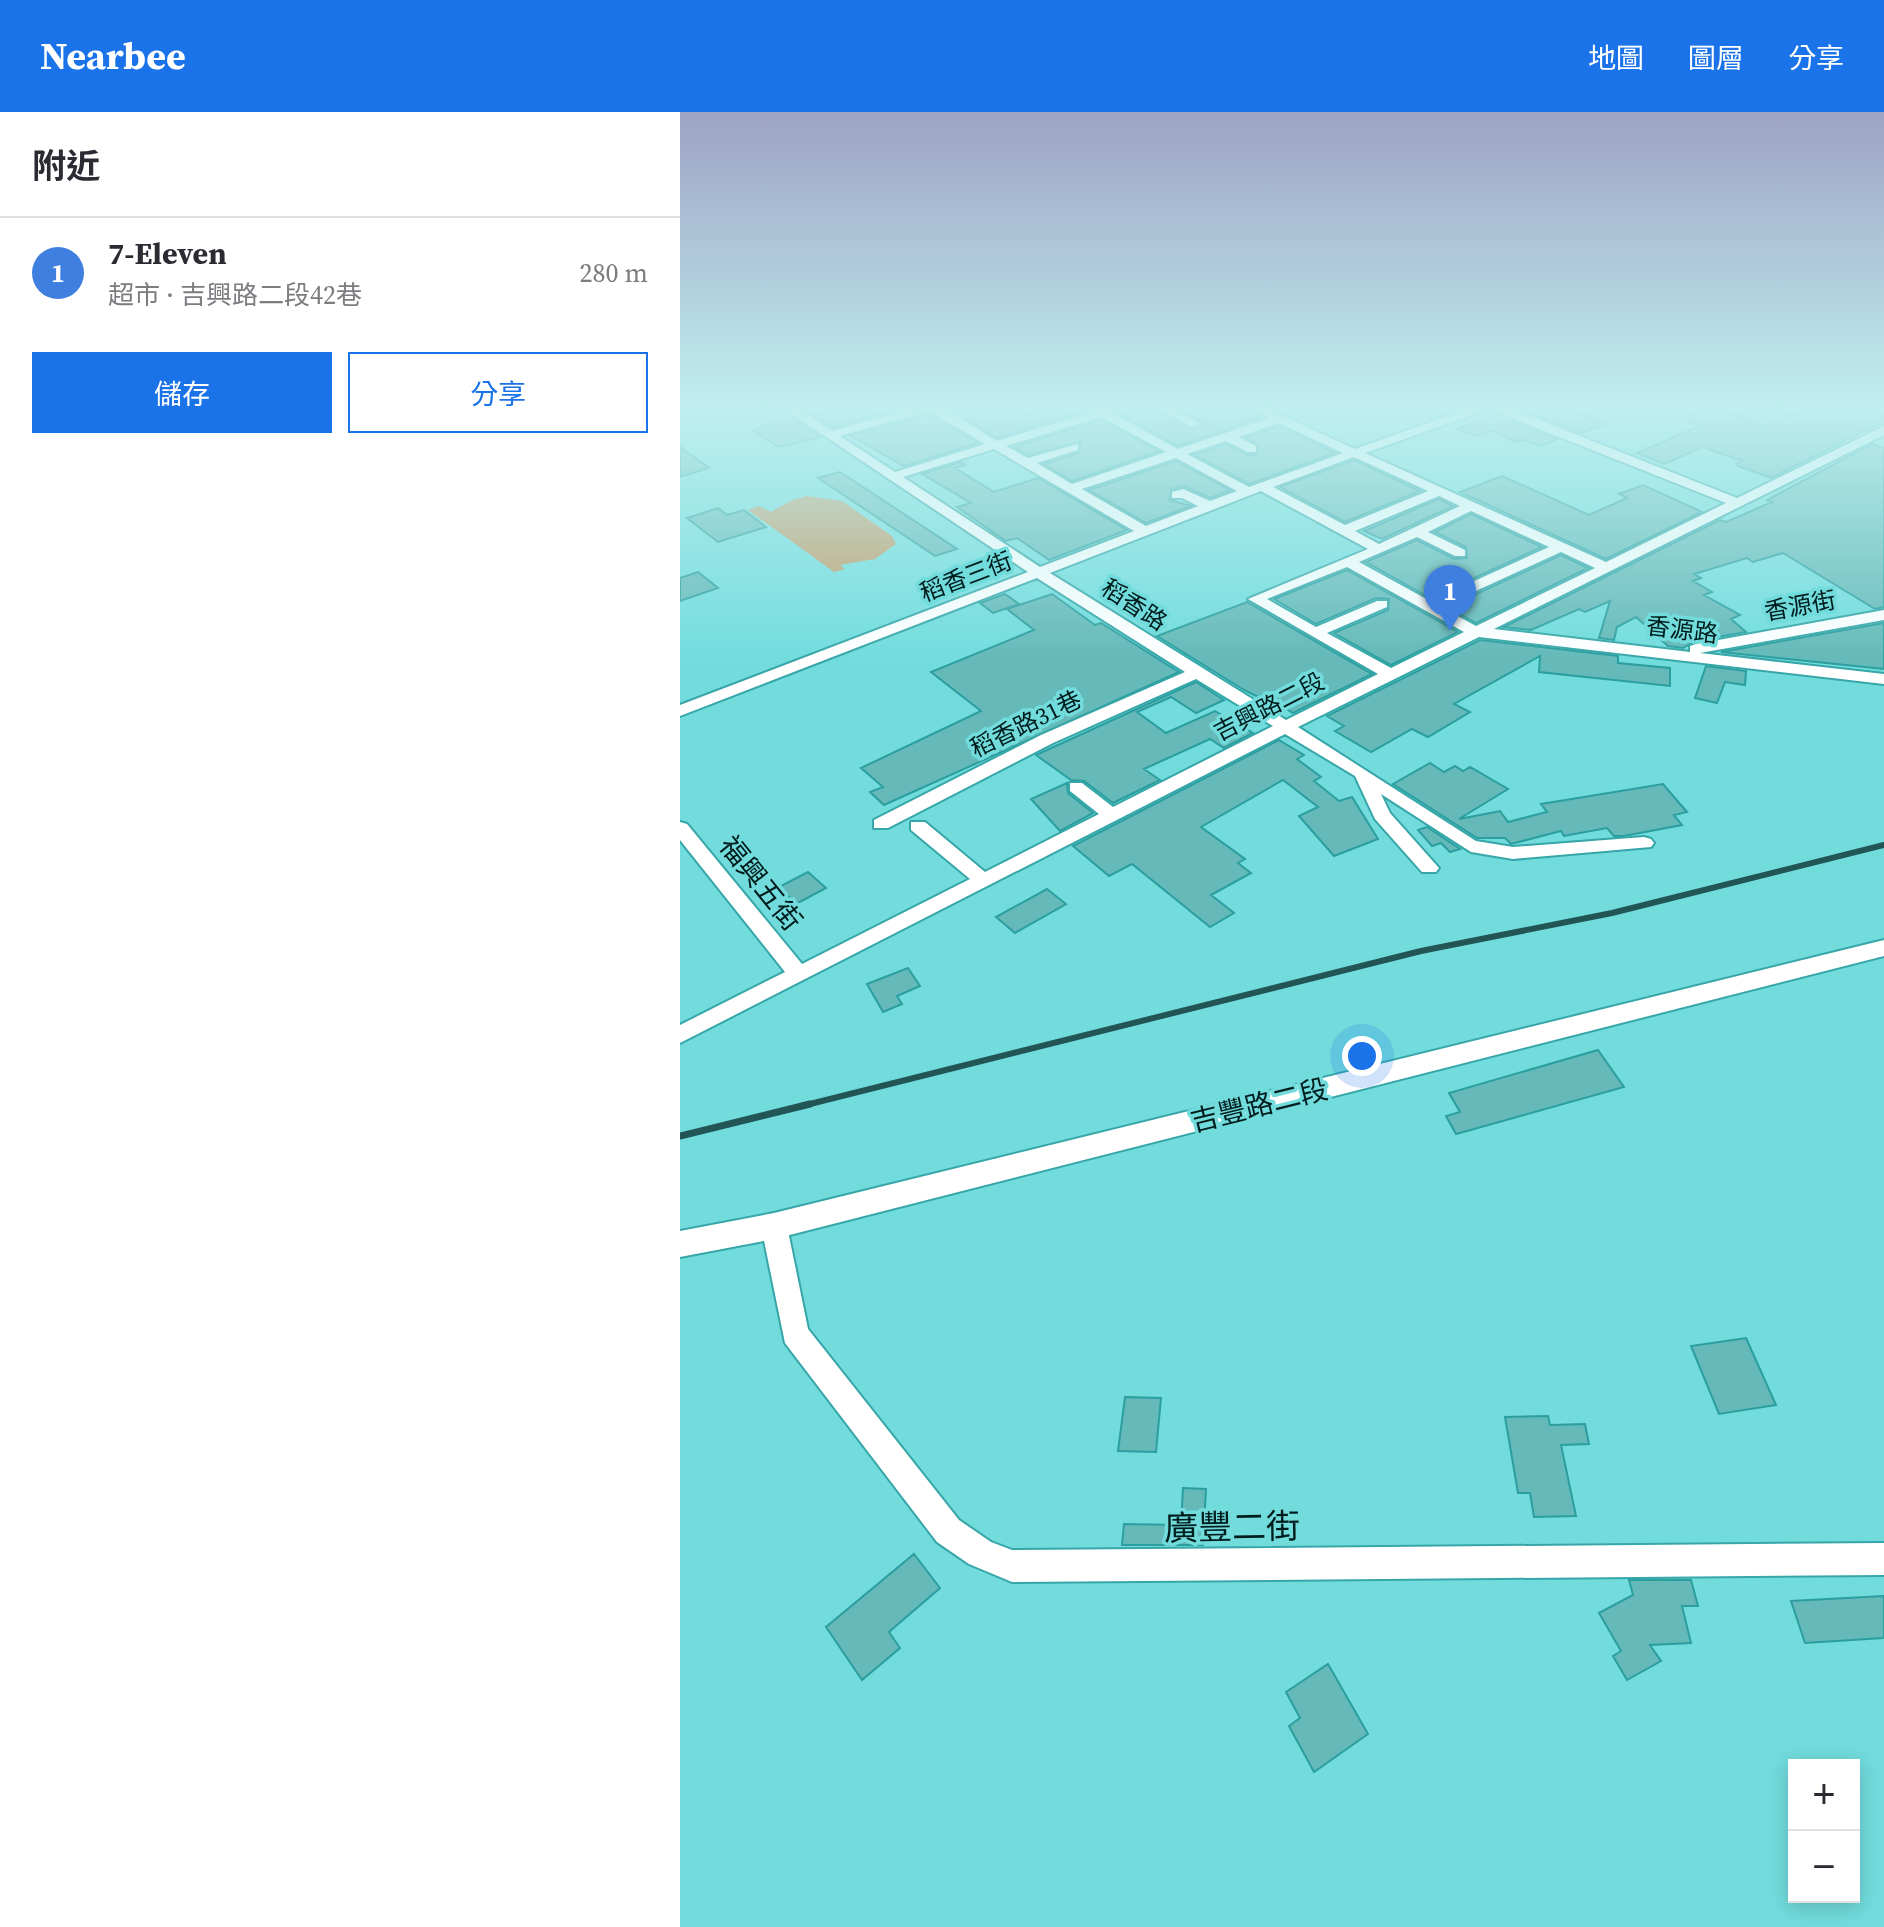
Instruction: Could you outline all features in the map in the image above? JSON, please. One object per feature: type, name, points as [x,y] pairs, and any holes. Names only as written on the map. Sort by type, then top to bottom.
[{"type":"main road","name":"吉豐路二段","points":[[680,1244],[774,1226],[1884,948]]},
{"type":"street","name":"稻香路","points":[[917,491],[1196,673],[1362,773],[1471,846],[1513,853],[1644,843]]},
{"type":"street","points":[[1077,491],[1145,531]]},
{"type":"street","name":"稻香三街","points":[[680,711],[1252,491]]},
{"type":"street","points":[[1260,491],[1379,549]]},
{"type":"street","points":[[1343,531],[1440,491],[1607,568]]},
{"type":"street","points":[[1707,491],[1738,503]]},
{"type":"street","name":"吉興路二段","points":[[680,1035],[1287,726],[1763,491]]},
{"type":"street","points":[[1177,495],[1184,493],[1211,507]]},
{"type":"street","points":[[1391,675],[1255,599],[1379,549],[1472,506]]},
{"type":"street","points":[[1416,531],[1460,553]]},
{"type":"street","points":[[1430,607],[1563,546]]},
{"type":"street","points":[[1348,562],[1475,632]]},
{"type":"street","points":[[1314,633],[1382,604]]},
{"type":"street","name":"香源街","points":[[1677,653],[1884,615]]},
{"type":"street","name":"香源路","points":[[1475,632],[1884,679]]},
{"type":"street","name":"稻香路31巷","points":[[881,824],[1047,739],[1196,673]]},
{"type":"street","points":[[1362,773],[1382,815],[1429,868]]},
{"type":"street","points":[[1076,787],[1113,816]]},
{"type":"street","points":[[918,826],[985,882]]},
{"type":"street","name":"福興五街","points":[[680,828],[798,974]]},
{"type":"street","name":"廣豐二街","points":[[774,1226],[795,1334],[948,1531],[980,1553],[1012,1566],[1884,1559]]},
{"type":"shaded area","points":[[807,496],[842,501],[892,536],[896,544],[875,559],[840,565],[845,569],[834,572],[748,510],[759,506],[771,512],[792,500]]},
{"type":"building","points":[[837,491],[868,491],[957,549],[935,556]]},
{"type":"building","points":[[950,491],[1060,491],[1127,530],[1049,560],[1017,538],[1006,541],[957,507],[971,503]]},
{"type":"building","points":[[1090,491],[1171,491],[1170,500],[1191,506],[1146,523]]},
{"type":"building","points":[[1194,491],[1228,491],[1210,498]]},
{"type":"building","points":[[1287,491],[1420,491],[1345,522]]},
{"type":"building","points":[[1535,491],[1589,515],[1627,498],[1619,494],[1628,491],[1655,491],[1702,512],[1606,559],[1460,492]]},
{"type":"building","points":[[1784,491],[1884,491],[1884,607],[1875,609],[1783,553],[1753,562],[1747,558],[1694,574],[1701,578],[1693,581],[1712,592],[1704,595],[1740,615],[1731,619],[1746,632],[1695,641],[1683,648],[1668,646],[1636,617],[1617,627],[1614,640],[1599,638],[1610,601],[1585,612],[1579,609],[1531,630],[1504,627],[1720,520],[1726,522],[1772,502],[1767,500]]},
{"type":"building","points":[[1439,499],[1453,506],[1382,539],[1364,531]]},
{"type":"building","points":[[718,508],[727,515],[744,510],[766,527],[718,542],[687,518]]},
{"type":"building","points":[[1471,514],[1542,547],[1430,598],[1366,562],[1417,540],[1454,559],[1467,558],[1466,547],[1435,532]]},
{"type":"building","points":[[1561,555],[1588,568],[1476,623],[1448,607]]},
{"type":"building","points":[[1347,570],[1458,632],[1391,665],[1334,633],[1388,610],[1389,599],[1376,598],[1316,624],[1274,599]]},
{"type":"building","points":[[698,572],[718,588],[680,601],[680,578]]},
{"type":"building","points":[[1005,594],[1019,604],[993,613],[980,603]]},
{"type":"building","points":[[1052,594],[1095,625],[1101,623],[1179,672],[884,805],[870,792],[883,787],[861,768],[981,711],[931,672],[1034,630],[1007,609]]},
{"type":"building","points":[[1247,602],[1372,674],[1293,713],[1264,694],[1258,697],[1244,690],[1157,636]]},
{"type":"building","points":[[1884,623],[1884,669],[1721,652]]},
{"type":"building","points":[[1480,640],[1618,656],[1618,663],[1670,668],[1670,686],[1539,672],[1540,656],[1454,704],[1470,712],[1428,737],[1412,729],[1371,752],[1335,731],[1344,726],[1327,716]]},
{"type":"building","points":[[1706,666],[1746,671],[1745,685],[1725,682],[1717,703],[1695,698]]},
{"type":"building","points":[[1196,682],[1224,700],[1196,713],[1171,697],[1137,712],[1166,733],[1215,711],[1253,733],[1224,748],[1210,739],[1144,769],[1160,780],[1113,803],[1084,781],[1071,780],[1036,755]]},
{"type":"building","points":[[1279,740],[1304,755],[1297,759],[1321,777],[1314,781],[1339,801],[1352,797],[1378,839],[1334,856],[1299,816],[1318,807],[1283,780],[1201,827],[1245,859],[1238,863],[1251,873],[1211,895],[1234,913],[1210,927],[1132,864],[1109,876],[1073,846]]},
{"type":"building","points":[[1430,763],[1444,772],[1455,766],[1463,771],[1470,767],[1508,789],[1459,819],[1500,811],[1508,822],[1547,812],[1541,804],[1663,784],[1687,812],[1674,815],[1682,825],[1624,836],[1614,836],[1607,828],[1564,836],[1561,831],[1511,844],[1505,838],[1477,838],[1393,784]]},
{"type":"building","points":[[1067,783],[1068,793],[1093,813],[1060,831],[1031,799]]},
{"type":"building","points":[[1427,827],[1460,849],[1450,852],[1441,843],[1432,846],[1418,830]]},
{"type":"building","points":[[808,872],[826,888],[796,904],[779,887]]},
{"type":"building","points":[[1047,889],[1066,904],[1015,933],[996,917]]},
{"type":"building","points":[[908,968],[920,986],[897,996],[902,1004],[883,1012],[867,984]]},
{"type":"building","points":[[1598,1050],[1624,1087],[1456,1134],[1446,1116],[1460,1112],[1449,1093]]},
{"type":"building","points":[[1746,1338],[1776,1405],[1719,1414],[1691,1346]]},
{"type":"building","points":[[1125,1397],[1161,1398],[1156,1452],[1118,1451]]},
{"type":"building","points":[[1548,1416],[1550,1425],[1585,1424],[1589,1444],[1561,1445],[1576,1516],[1534,1517],[1530,1493],[1518,1493],[1505,1417]]},
{"type":"building","points":[[1183,1488],[1206,1489],[1203,1545],[1122,1545],[1124,1524],[1181,1525]]},
{"type":"building","points":[[914,1554],[940,1588],[889,1632],[900,1648],[862,1680],[826,1627]]},
{"type":"building","points":[[1629,1580],[1691,1580],[1698,1606],[1682,1606],[1691,1643],[1650,1645],[1661,1661],[1627,1680],[1613,1656],[1621,1651],[1599,1613],[1633,1595]]},
{"type":"building","points":[[1884,1596],[1884,1638],[1805,1643],[1791,1601]]},
{"type":"building","points":[[1328,1664],[1368,1734],[1314,1772],[1289,1726],[1300,1718],[1286,1692]]},
{"type":"railway","points":[[809,1104],[1421,951],[1612,913],[1884,845]]},
{"type":"railway","points":[[680,1136],[809,1104]]},
{"type":"railway","points":[[802,1106],[809,1104]]},
{"type":"place","name":"7-Eleven","points":[[1450,631]]}]
